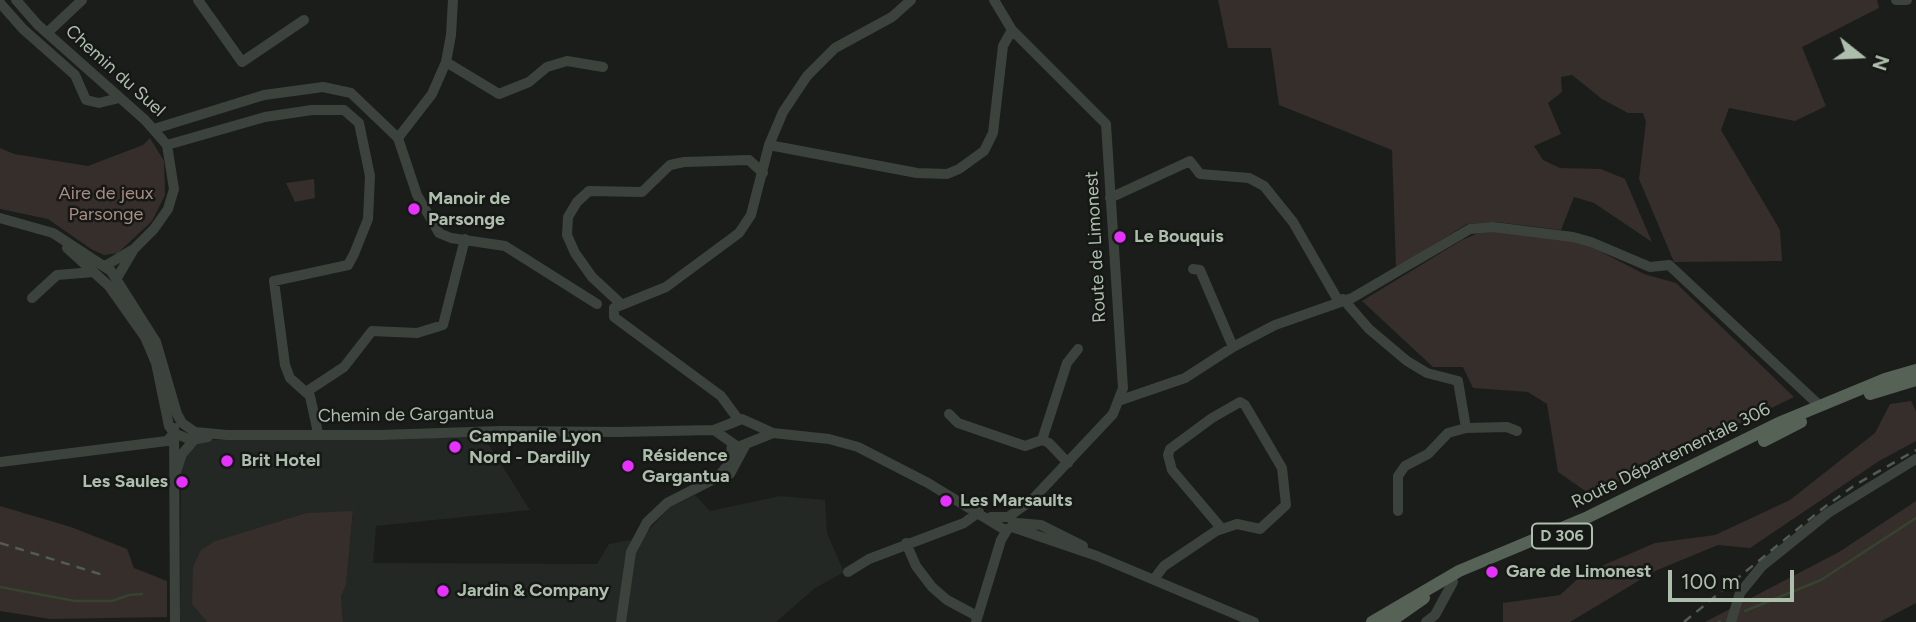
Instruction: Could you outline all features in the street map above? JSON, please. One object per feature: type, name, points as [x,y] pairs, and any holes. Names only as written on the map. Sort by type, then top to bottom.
[{"type":"main road","name":"Route Départementale 306","points":[[1372,622],[1459,571],[1588,517],[1820,406],[1885,379],[1916,370]]},
{"type":"main road","name":"Route Départementale 306","points":[[1390,622],[1453,582],[1592,523],[1812,417],[1888,387],[1916,380]]},
{"type":"street","name":"Chemin du Suel","points":[[16,0],[47,33],[154,129],[167,145]]},
{"type":"street","points":[[47,33],[82,0]]},
{"type":"street","points":[[198,0],[242,62],[304,20]]},
{"type":"street","points":[[398,138],[432,94],[446,62],[453,0]]},
{"type":"street","points":[[621,622],[631,552],[647,522],[667,503],[722,473],[730,462],[732,423],[721,396],[613,314],[614,308],[620,303],[666,287],[739,233],[751,215],[769,145],[795,92],[824,57],[891,17],[911,0]]},
{"type":"street","name":"Route de Limonest","points":[[994,0],[1012,30],[1106,124],[1123,381],[1121,400]]},
{"type":"street","points":[[1896,0],[1907,0]]},
{"type":"street","points":[[0,3],[23,29],[75,75],[86,100],[99,103],[119,98]]},
{"type":"street","points":[[769,145],[917,173],[947,174],[959,169],[984,151],[993,133],[1003,46],[1012,30]]},
{"type":"street","points":[[446,62],[499,94],[530,82],[547,67],[567,61],[603,66]]},
{"type":"street","points":[[154,129],[264,95],[323,87],[351,93],[398,138],[417,195],[439,233],[505,246],[597,304]]},
{"type":"street","points":[[98,275],[105,266],[134,249],[154,229],[168,209],[174,189],[167,145],[265,117],[312,110],[344,110],[359,123],[370,176],[368,219],[355,254],[348,265],[274,281],[285,365],[290,378],[310,396],[318,433]]},
{"type":"street","points":[[620,303],[592,277],[568,235],[568,217],[577,202],[589,191],[642,192],[670,165],[684,162],[750,160],[763,173]]},
{"type":"street","points":[[1110,198],[1190,161],[1200,174],[1249,178],[1264,186],[1293,222],[1341,300],[1369,329],[1407,361],[1427,373],[1458,381],[1466,428]]},
{"type":"street","points":[[0,219],[53,233],[105,266],[117,278],[123,292],[151,331],[171,386],[177,414],[188,428],[174,433],[167,440],[0,462]]},
{"type":"street","points":[[0,219],[55,241],[78,256],[98,275],[145,337],[156,363],[169,426],[174,433],[181,438],[195,439],[218,434]]},
{"type":"street","points":[[906,543],[916,566],[932,587],[976,619],[1008,525],[1095,437],[1121,400],[1185,379],[1233,346],[1275,325],[1333,307],[1341,300],[1352,298],[1470,229],[1481,227],[1512,228],[1573,237],[1650,267],[1669,265],[1820,406]]},
{"type":"street","points":[[306,392],[344,367],[372,331],[417,333],[443,325],[465,239]]},
{"type":"street","points":[[117,278],[134,249]]},
{"type":"street","points":[[1193,269],[1200,270],[1233,346]]},
{"type":"street","points":[[32,298],[57,275],[117,278]]},
{"type":"street","points":[[1042,440],[1067,363],[1078,349]]},
{"type":"street","points":[[171,386],[174,433],[171,449],[175,476],[175,622]]},
{"type":"street","points":[[1154,579],[1164,566],[1222,529],[1237,524],[1260,529],[1284,509],[1287,501],[1282,468],[1245,405],[1240,402],[1212,418],[1170,449],[1168,455],[1172,470],[1222,529]]},
{"type":"street","points":[[949,414],[958,423],[1026,446],[1042,440],[1049,443],[1068,463]]},
{"type":"street","points":[[732,423],[750,423],[773,433],[829,439],[858,447],[982,514],[1097,556],[1254,622]]},
{"type":"street","name":"Chemin de Gargantua","points":[[188,428],[218,434],[380,435],[501,431],[714,430],[732,423]]},
{"type":"street","points":[[692,491],[723,481],[754,434],[750,423]]},
{"type":"street","points":[[1398,511],[1398,476],[1405,466],[1427,454],[1448,433],[1466,428],[1507,427],[1517,431]]},
{"type":"street","points":[[714,430],[729,442],[748,444],[773,433]]},
{"type":"street","points":[[175,476],[182,454],[195,439]]},
{"type":"street","points":[[1731,622],[1740,593],[1762,566],[1836,507],[1916,459]]},
{"type":"street","points":[[848,572],[869,559],[982,514]]},
{"type":"street","points":[[1008,525],[1041,525],[1097,556]]},
{"type":"street","points":[[1426,622],[1435,615],[1453,582]]},
{"type":"shaded area","points":[[484,437],[530,510],[376,526],[373,563],[597,564],[609,544],[641,538],[669,508],[695,495],[710,511],[780,496],[825,500],[827,533],[844,572],[815,588],[776,622],[343,622],[341,597],[346,585],[353,512],[306,513],[215,541],[192,603],[207,622],[180,622],[181,469],[187,453],[202,440]]},
{"type":"green space","points":[[1218,0],[1877,0],[1879,8],[1802,47],[1826,106],[1795,121],[1729,108],[1721,130],[1780,230],[1782,261],[1674,262],[1639,179],[1646,122],[1643,113],[1628,113],[1602,99],[1572,75],[1561,77],[1562,92],[1548,103],[1561,134],[1534,146],[1543,160],[1560,168],[1601,169],[1625,179],[1652,242],[1594,203],[1574,197],[1561,230],[1496,222],[1467,224],[1396,268],[1392,150],[1279,105],[1271,48],[1228,48]]},
{"type":"green space","name":"Aire de jeux Parsonge","points":[[150,138],[164,161],[165,195],[152,221],[118,253],[104,255],[91,249],[48,219],[0,209],[0,148],[14,154],[88,166],[143,145]]},
{"type":"green space","points":[[314,179],[315,198],[295,202],[286,183]]},
{"type":"green space","points":[[1481,232],[1508,232],[1584,243],[1644,274],[1676,283],[1794,397],[1591,495],[1558,472],[1547,404],[1528,392],[1473,388],[1463,367],[1433,367],[1362,301],[1462,240]]},
{"type":"green space","points":[[1911,401],[1916,411],[1916,441],[1879,461],[1750,548],[1718,545],[1655,571],[1570,622],[1503,622],[1503,603],[1560,595],[1583,574],[1655,543],[1715,535],[1790,500],[1875,433],[1890,404]]},
{"type":"green space","points":[[1916,501],[1916,603],[1880,622],[1705,622],[1839,552]]},
{"type":"green space","points":[[0,506],[71,527],[127,549],[134,568],[167,581],[167,617],[50,619],[0,611]]},
{"type":"green space","points":[[353,511],[346,585],[341,597],[343,622],[207,622],[192,604],[193,567],[201,550],[215,541],[306,513]]},
{"type":"waterway","points":[[1745,611],[1821,580],[1916,518]]},
{"type":"waterway","points":[[0,587],[75,601],[112,601],[142,594]]},
{"type":"railway","points":[[1684,622],[1822,509],[1855,485],[1916,450]]},
{"type":"railway","points":[[0,543],[103,575]]},
{"type":"place","name":"Manoir de Parsonge","points":[[414,209]]},
{"type":"place","name":"Le Bouquis","points":[[1120,237]]},
{"type":"place","name":"Campanile Lyon Nord - Dardilly","points":[[455,447]]},
{"type":"place","name":"Brit Hotel","points":[[227,461]]},
{"type":"place","name":"Résidence Gargantua","points":[[628,466]]},
{"type":"place","name":"Les Saules","points":[[182,482]]},
{"type":"place","name":"Les Marsaults","points":[[946,501]]},
{"type":"place","name":"Gare de Limonest","points":[[1492,572]]},
{"type":"place","name":"Jardin & Company","points":[[443,591]]}]
